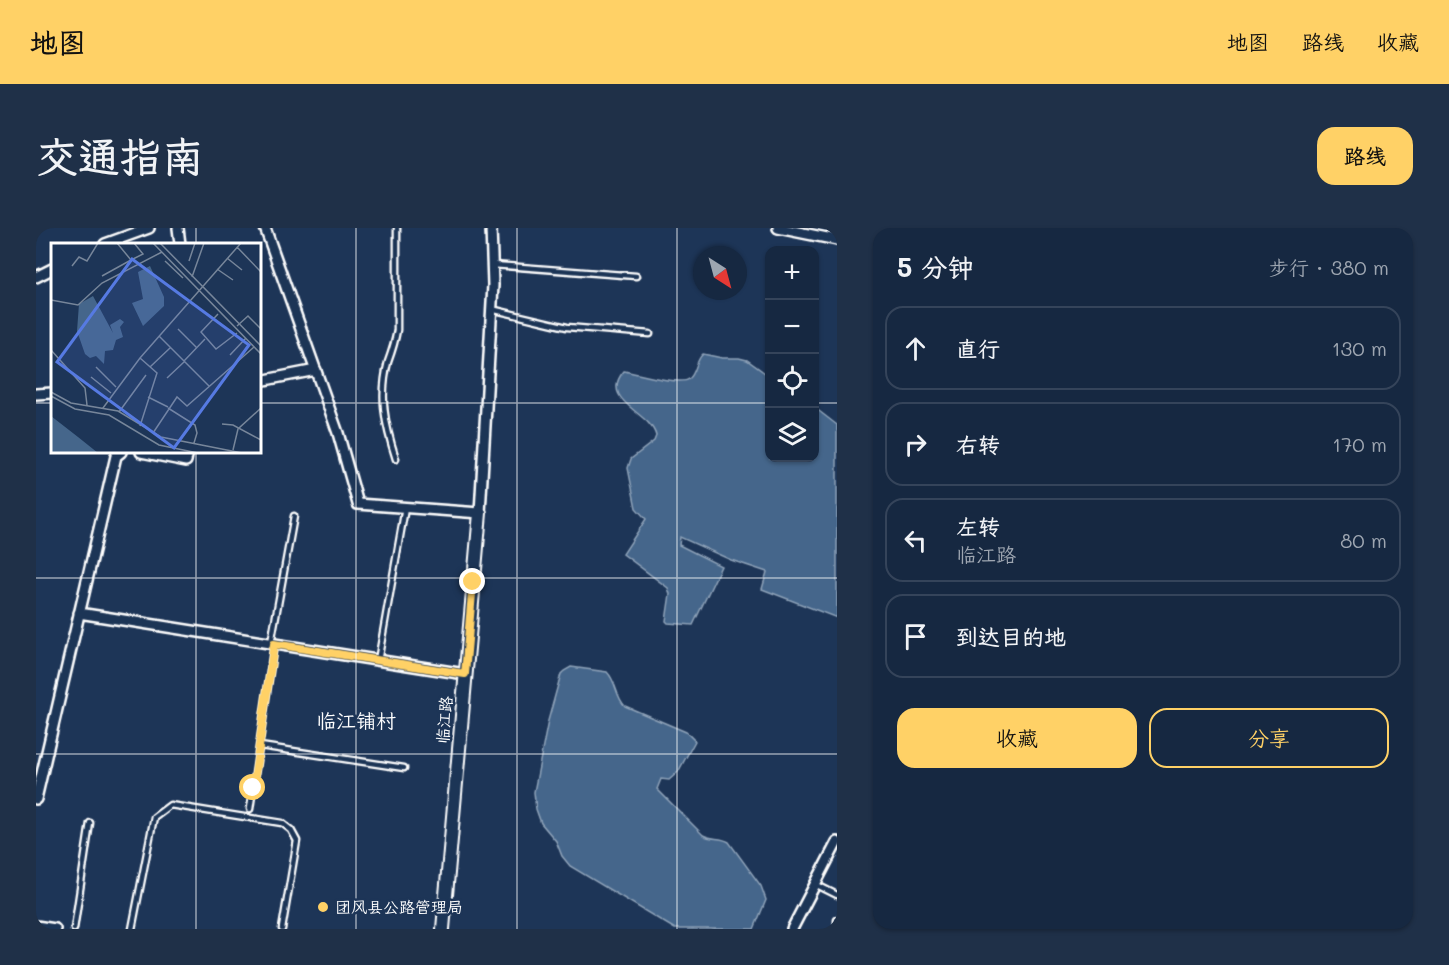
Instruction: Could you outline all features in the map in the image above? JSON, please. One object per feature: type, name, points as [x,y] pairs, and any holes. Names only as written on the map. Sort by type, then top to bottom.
[{"type":"street","points":[[108,243],[149,228]]},
{"type":"street","points":[[178,228],[180,243]]},
{"type":"street","points":[[266,228],[338,433],[358,504],[480,513],[493,265],[491,228]]},
{"type":"street","points":[[778,228],[837,240]]},
{"type":"street","points":[[36,277],[51,270]]},
{"type":"street","points":[[261,381],[316,370]]},
{"type":"street","points":[[36,394],[51,393]]},
{"type":"street","points":[[36,799],[116,456],[120,453]]},
{"type":"street","points":[[147,453],[186,460],[188,453]]},
{"type":"street","name":"临江路","points":[[443,929],[480,513]]},
{"type":"street","points":[[79,613],[465,674]]},
{"type":"street","points":[[792,929],[837,842]]},
{"type":"street","points":[[36,926],[55,929]]},
{"type":"lane","points":[[396,459],[385,424],[383,408],[388,362],[397,330],[399,262],[397,228]]},
{"type":"lane","points":[[493,265],[636,276]]},
{"type":"lane","points":[[491,309],[567,327],[650,334]]},
{"type":"lane","points":[[378,661],[405,508]]},
{"type":"lane","points":[[250,809],[272,644],[294,516]]},
{"type":"lane","points":[[260,746],[404,768]]},
{"type":"lane","points":[[132,929],[154,817],[170,805],[282,824],[291,830],[297,841],[282,929]]},
{"type":"lane","points":[[74,929],[90,823]]},
{"type":"lane","points":[[816,884],[837,895]]},
{"type":"lane","points":[[836,928],[837,920]]},
{"type":"water","points":[[703,354],[722,358],[739,358],[747,360],[765,373],[765,462],[819,462],[819,411],[837,425],[837,618],[762,589],[767,572],[731,560],[680,537],[679,545],[721,566],[693,625],[668,623],[666,621],[670,594],[668,588],[623,554],[646,519],[636,508],[628,468],[631,459],[654,441],[656,436],[645,420],[621,398],[617,390],[618,381],[624,371],[684,381],[692,376]]},
{"type":"water","points":[[571,667],[607,672],[625,706],[686,732],[695,741],[678,772],[669,780],[661,779],[657,789],[703,835],[729,842],[761,886],[766,900],[754,929],[675,929],[570,866],[562,856],[556,841],[541,823],[534,792],[548,721],[561,674]]},
{"type":"place","name":"团风县公路管理局","points":[[323,907]]},
{"type":"district","name":"临江铺村","points":[[356,721]]},
{"type":"route","points":[[253,788],[274,644],[465,674],[473,582]]}]
